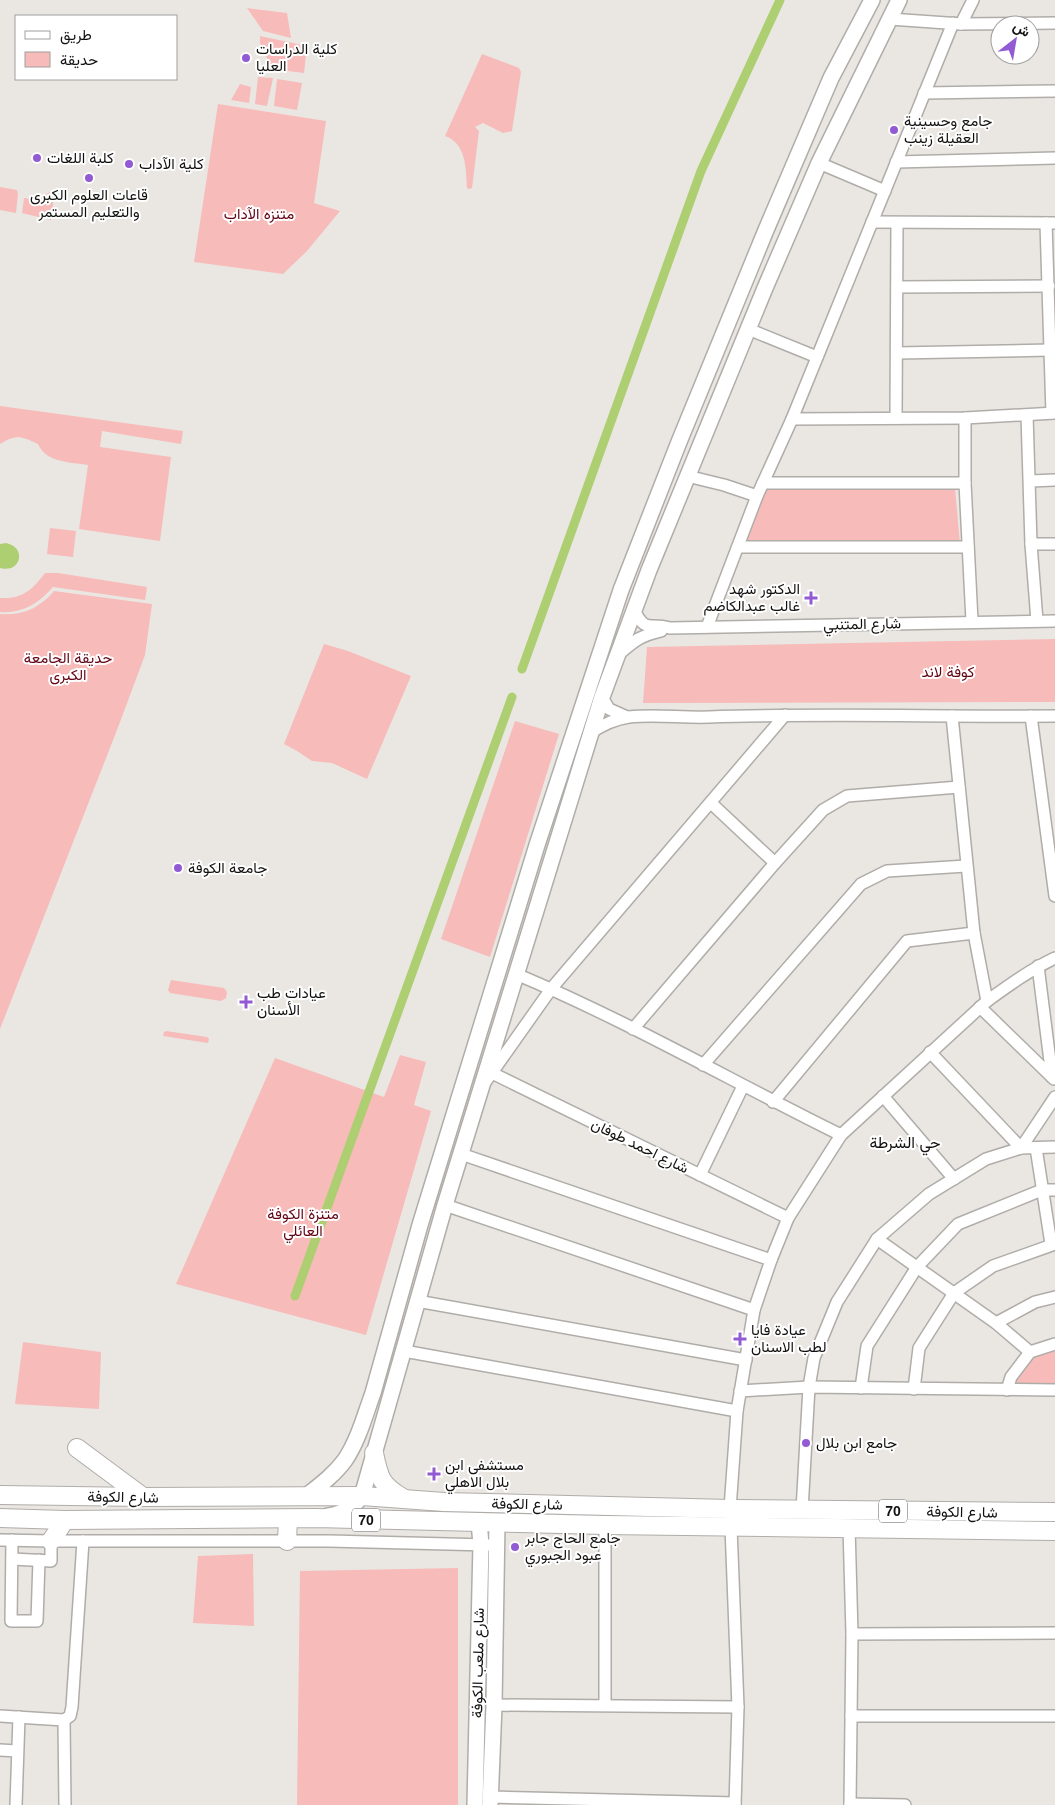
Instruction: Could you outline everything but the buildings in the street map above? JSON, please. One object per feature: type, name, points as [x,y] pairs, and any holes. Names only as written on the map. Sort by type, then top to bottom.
[{"type":"highway","points":[[77,1448],[143,1497]]},
{"type":"highway","points":[[374,1453],[382,1481],[386,1487],[404,1498]]},
{"type":"highway","name":"شارع الكوفة","points":[[0,1495],[143,1497],[362,1496],[444,1502],[730,1509],[1055,1512]]},
{"type":"highway","points":[[35,1519],[31,1505],[37,1496]]},
{"type":"highway","points":[[444,1502],[441,1512],[449,1522]]},
{"type":"highway","name":"شارع الكوفة","points":[[0,1518],[65,1520],[314,1518],[605,1525],[1054,1531]]},
{"type":"highway","points":[[287,1541],[288,1519]]},
{"type":"highway","points":[[51,1541],[65,1520]]},
{"type":"main road","points":[[305,1497],[321,1485],[344,1461],[353,1446],[364,1419],[420,1225],[537,846],[621,590],[704,381],[831,78],[872,0]]},
{"type":"main road","points":[[314,1518],[345,1512],[354,1506],[362,1496],[445,1205],[602,696],[687,476],[748,329],[821,160],[899,0]]},
{"type":"main road","points":[[804,144],[803,151],[807,157],[821,160]]},
{"type":"main road","points":[[791,173],[802,171],[808,174],[812,180]]},
{"type":"main road","points":[[489,1003],[491,1008],[498,1011],[506,1007]]},
{"type":"main road","points":[[364,1419],[364,1424],[370,1430],[375,1431],[382,1427]]},
{"type":"main road","name":"شارع ملعب الكوفة","points":[[475,1805],[479,1522]]},
{"type":"main road","name":"شارع ملعب الكوفة","points":[[490,1801],[494,1705],[497,1522]]},
{"type":"street","points":[[707,627],[763,483],[792,418],[924,93],[957,24],[973,0]]},
{"type":"street","points":[[890,19],[957,24],[1055,23]]},
{"type":"street","points":[[924,93],[1055,91]]},
{"type":"street","points":[[896,162],[1055,158]]},
{"type":"street","points":[[821,160],[884,191]]},
{"type":"street","points":[[792,418],[964,418],[1053,413],[1050,350],[1050,223],[872,222]]},
{"type":"street","points":[[896,418],[897,222]]},
{"type":"street","points":[[898,288],[1049,286]]},
{"type":"street","points":[[748,329],[817,357]]},
{"type":"street","points":[[897,353],[1050,350]]},
{"type":"street","points":[[1027,415],[1031,544],[1037,621]]},
{"type":"street","points":[[964,418],[965,483],[972,621]]},
{"type":"street","points":[[687,476],[758,496]]},
{"type":"street","points":[[1030,481],[1055,480]]},
{"type":"street","points":[[763,483],[965,483]]},
{"type":"street","points":[[1031,544],[1055,544]]},
{"type":"street","points":[[738,546],[968,547]]},
{"type":"street","name":"شارع المتنبي","points":[[634,610],[639,620],[646,626],[670,628],[972,621],[1055,621]]},
{"type":"street","name":"شارع المتنبي","points":[[618,654],[638,638],[670,628]]},
{"type":"street","points":[[602,696],[610,710],[627,717]]},
{"type":"street","points":[[482,1086],[551,989],[786,714]]},
{"type":"street","points":[[590,733],[609,722],[627,717],[703,718],[786,714],[1055,716]]},
{"type":"street","points":[[952,716],[966,866],[984,1004],[1054,1080]]},
{"type":"street","points":[[1031,716],[1055,896]]},
{"type":"street","points":[[633,1029],[775,863],[823,810],[847,796],[959,787]]},
{"type":"street","points":[[711,803],[775,863]]},
{"type":"street","points":[[703,1065],[862,884],[887,870],[966,866]]},
{"type":"street","points":[[773,1102],[907,941],[974,933]]},
{"type":"street","points":[[730,1509],[737,1411],[754,1310],[770,1260],[788,1218],[841,1135],[984,1004],[1011,983],[1055,958]]},
{"type":"street","points":[[1038,966],[1054,1080]]},
{"type":"street","points":[[516,974],[633,1029],[841,1135]]},
{"type":"street","points":[[930,1052],[1021,1148]]},
{"type":"street","name":"شارع احمد طوفان","points":[[492,1073],[788,1218]]},
{"type":"street","points":[[700,1175],[743,1086]]},
{"type":"street","points":[[883,1096],[954,1179]]},
{"type":"street","points":[[1021,1148],[1055,1097]]},
{"type":"street","points":[[802,1510],[809,1387],[814,1358],[838,1302],[877,1239],[929,1194],[986,1159],[1021,1148],[1055,1147]]},
{"type":"street","points":[[914,1389],[919,1348],[954,1293],[993,1266],[1053,1244],[1036,1148]]},
{"type":"street","points":[[461,1154],[770,1260]]},
{"type":"street","points":[[860,1388],[867,1346],[917,1267],[958,1224],[1042,1190],[1055,1190]]},
{"type":"street","points":[[445,1205],[754,1310]]},
{"type":"street","points":[[877,1239],[996,1323],[1030,1352]]},
{"type":"street","points":[[996,1323],[1035,1302],[1055,1298]]},
{"type":"street","points":[[417,1301],[746,1360]]},
{"type":"street","points":[[1007,1390],[1011,1377],[1030,1352],[1055,1344]]},
{"type":"street","points":[[404,1351],[737,1411]]},
{"type":"street","points":[[740,1391],[809,1387],[1055,1390]]},
{"type":"street","points":[[605,1525],[605,1705]]},
{"type":"street","points":[[490,1801],[735,1804],[738,1707],[732,1527]]},
{"type":"street","points":[[848,1527],[852,1634],[850,1804],[906,1805]]},
{"type":"street","points":[[0,1540],[83,1542],[287,1541],[497,1545]]},
{"type":"street","points":[[12,1540],[11,1621],[36,1621],[39,1560]]},
{"type":"street","points":[[12,1559],[51,1561],[51,1541]]},
{"type":"street","points":[[0,1716],[64,1720],[70,1716],[83,1542]]},
{"type":"street","points":[[852,1634],[1055,1632]]},
{"type":"street","points":[[494,1705],[738,1707]]},
{"type":"street","points":[[851,1716],[1055,1716]]},
{"type":"street","points":[[16,1805],[19,1717]]},
{"type":"street","points":[[64,1720],[65,1805]]},
{"type":"street","points":[[0,1750],[17,1751]]},
{"type":"green space","points":[[247,8],[287,13],[291,38],[263,31]]},
{"type":"green space","points":[[260,36],[307,46],[304,73],[272,69],[260,43]]},
{"type":"green space","points":[[482,54],[519,68],[521,72],[512,131],[503,133],[483,123],[475,127],[479,131],[472,188],[469,189],[467,188],[464,157],[461,150],[452,139],[445,136]]},
{"type":"green space","points":[[258,77],[273,78],[267,106],[255,104]]},
{"type":"green space","points":[[277,79],[302,83],[297,110],[274,106]]},
{"type":"green space","points":[[240,84],[251,87],[249,103],[231,100]]},
{"type":"green space","name":"متنزه الآداب","points":[[218,104],[326,121],[314,203],[340,211],[307,251],[283,274],[194,262]]},
{"type":"green space","points":[[0,187],[17,190],[16,213],[0,210]]},
{"type":"green space","points":[[55,189],[51,220],[22,213],[24,198],[36,200]]},
{"type":"green space","points":[[0,406],[183,431],[181,444],[102,431],[100,447],[171,457],[160,541],[79,529],[88,465],[53,458],[47,455],[38,444],[19,437],[0,444]]},
{"type":"green space","points":[[955,488],[960,544],[745,543],[765,490]]},
{"type":"green space","points":[[50,528],[76,531],[73,557],[47,554]]},
{"type":"green space","points":[[45,573],[58,573],[147,587],[145,600],[53,587],[30,606],[16,611],[0,612],[0,598],[21,595],[31,589]]},
{"type":"green space","name":"حديقة الجامعة الكبرى","points":[[54,591],[152,604],[145,655],[0,1029],[0,614],[16,614],[30,610],[43,602]]},
{"type":"green space","name":"كوفة لاند","points":[[1055,639],[1055,702],[643,703],[647,647]]},
{"type":"green space","points":[[324,644],[348,651],[411,676],[367,779],[332,763],[312,761],[284,744]]},
{"type":"green space","points":[[515,721],[559,734],[490,957],[441,939]]},
{"type":"green space","points":[[171,980],[224,988],[227,992],[226,998],[221,1001],[170,993],[168,990]]},
{"type":"green space","points":[[166,1031],[207,1037],[209,1039],[208,1043],[163,1036]]},
{"type":"green space","name":"متنزة الكوفة العائلي","points":[[400,1055],[426,1062],[414,1105],[431,1111],[366,1335],[176,1284],[275,1058],[384,1097]]},
{"type":"green space","points":[[23,1342],[101,1352],[99,1409],[15,1404]]},
{"type":"green space","points":[[1055,1347],[1055,1389],[1011,1389],[1019,1373],[1028,1362]]},
{"type":"green space","points":[[253,1554],[254,1626],[193,1623],[198,1556]]},
{"type":"green space","points":[[458,1568],[458,1805],[297,1805],[300,1571]]},
{"type":"shaded area","points":[[0,544],[13,545],[19,554],[17,564],[7,569],[0,568]]},
{"type":"waterway","points":[[522,669],[701,171],[780,0]]},
{"type":"waterway","points":[[295,1296],[512,697]]},
{"type":"place","name":"كلية الدراسات العليا","points":[[246,58]]},
{"type":"place","name":"جامع وحسينية العقيلة زينب","points":[[894,130]]},
{"type":"place","name":"كلبة اللغات","points":[[37,158]]},
{"type":"place","name":"كلية الآداب","points":[[129,164]]},
{"type":"place","name":"قاعات العلوم الكبرى والتعليم المستمر","points":[[89,178]]},
{"type":"place","name":"الدكتور شهد غالب عبدالكاضم","points":[[811,598]]},
{"type":"place","name":"جامعة الكوفة","points":[[178,868]]},
{"type":"place","name":"عيادات طب الأسنان","points":[[246,1002]]},
{"type":"place","name":"عيادة فايا لطب الاسنان","points":[[740,1339]]},
{"type":"place","name":"جامع ابن بلال","points":[[806,1443]]},
{"type":"place","name":"مستشفى ابن بلال الاهلي","points":[[434,1474]]},
{"type":"place","name":"جامع الحاج جابر عبود الجبوري","points":[[515,1547]]},
{"type":"district","name":"حي الشرطة","points":[[905,1142]]}]
